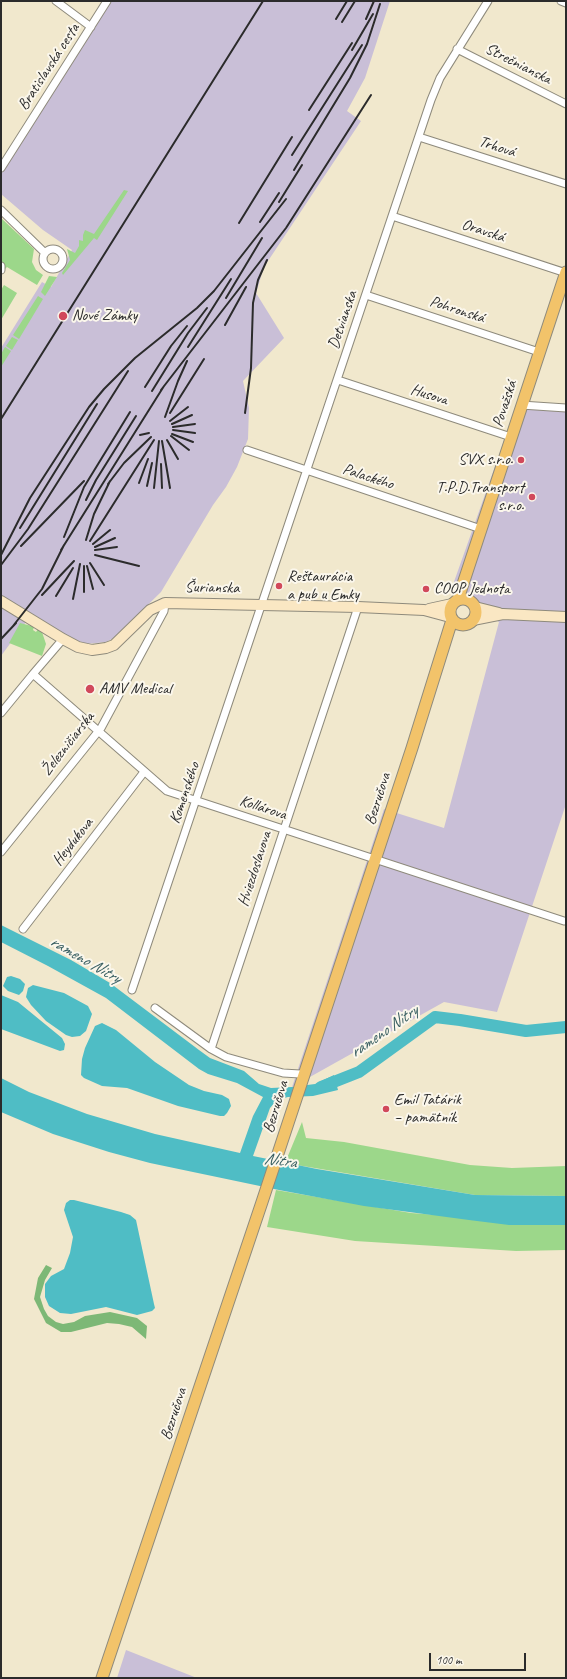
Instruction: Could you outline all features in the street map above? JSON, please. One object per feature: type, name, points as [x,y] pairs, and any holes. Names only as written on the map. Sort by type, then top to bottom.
[{"type":"main road","name":"Považská","points":[[455,601],[507,463],[511,437],[566,272]]},
{"type":"main road","name":"Považská","points":[[473,604],[470,586],[475,547]]},
{"type":"main road","points":[[455,601],[465,598],[473,604]]},
{"type":"main road","name":"Bezručova","points":[[102,1678],[282,1142],[300,1077],[375,859],[440,660],[451,618],[449,610],[455,601]]},
{"type":"main road","name":"Bezručova","points":[[440,660],[476,614],[473,604]]},
{"type":"main road","points":[[451,618],[458,624],[469,623]]},
{"type":"street","points":[[56,1],[91,27]]},
{"type":"street","name":"Bratislavská cesta","points":[[1,168],[107,1]]},
{"type":"street","name":"Detvianska","points":[[263,604],[435,89],[457,49],[488,1]]},
{"type":"street","points":[[561,1],[566,3]]},
{"type":"street","name":"Strečnianska","points":[[457,49],[566,104]]},
{"type":"street","name":"Trhová","points":[[419,137],[566,184]]},
{"type":"street","points":[[1,210],[45,253]]},
{"type":"street","name":"Oravská","points":[[392,216],[566,272]]},
{"type":"street","name":"Pohronská","points":[[366,295],[539,352]]},
{"type":"street","name":"Husova","points":[[338,380],[511,437]]},
{"type":"street","points":[[521,406],[566,408]]},
{"type":"street","name":"Palackého","points":[[247,450],[481,529]]},
{"type":"street","name":"Šurianska","points":[[1,601],[63,639],[86,649],[106,648],[121,640],[154,607],[165,603],[263,604],[424,610],[451,618]]},
{"type":"street","name":"Šurianska","points":[[424,610],[455,601]]},
{"type":"street","name":"Železničiarska","points":[[1,852],[97,731],[164,611],[165,603]]},
{"type":"street","name":"Komenského","points":[[132,990],[263,604]]},
{"type":"street","points":[[473,604],[503,614],[566,617]]},
{"type":"street","name":"Hviezdoslavova","points":[[211,1049],[358,607]]},
{"type":"street","points":[[469,623],[503,614]]},
{"type":"street","points":[[1,713],[63,639]]},
{"type":"street","name":"Kollárova","points":[[33,674],[167,791],[564,921]]},
{"type":"street","name":"Heydukova","points":[[23,929],[144,772]]},
{"type":"street","points":[[155,1008],[211,1049],[240,1062],[300,1077]]},
{"type":"shaded area","points":[[109,1],[390,1],[365,78],[347,111],[361,121],[264,267],[256,293],[284,338],[243,381],[249,408],[248,439],[237,467],[226,487],[213,505],[161,592],[114,638],[106,642],[86,644],[66,636],[31,615],[1,656],[1,348],[42,282],[51,287],[72,250],[43,230],[1,194],[1,174]]},
{"type":"shaded area","points":[[525,409],[566,412],[566,804],[497,1012],[444,1002],[292,1087],[384,809],[444,828],[499,622],[450,593],[514,413]]},
{"type":"shaded area","points":[[126,1650],[197,1678],[117,1678]]},
{"type":"green space","points":[[124,190],[128,191],[97,240],[94,238],[63,275],[62,273],[70,260],[67,249],[75,253],[79,246],[79,240],[83,241],[85,230],[94,234]]},
{"type":"green space","points":[[1,218],[34,249],[32,262],[36,270],[43,275],[37,285],[7,267],[1,273]]},
{"type":"green space","points":[[49,276],[57,277],[45,296],[41,292]]},
{"type":"green space","points":[[4,285],[17,293],[1,320],[1,290]]},
{"type":"green space","points":[[38,296],[43,299],[19,339],[13,335]]},
{"type":"green space","points":[[12,337],[18,340],[12,350],[6,346]]},
{"type":"green space","points":[[5,347],[11,351],[1,367],[1,354]]},
{"type":"green space","points":[[20,623],[34,627],[33,630],[36,632],[38,629],[42,632],[46,644],[42,656],[9,643]]},
{"type":"green space","points":[[302,1122],[306,1138],[344,1142],[470,1165],[512,1168],[566,1166],[566,1196],[475,1195],[285,1163]]},
{"type":"green space","points":[[276,1190],[411,1213],[566,1225],[566,1250],[516,1251],[355,1241],[267,1227]]},
{"type":"green space","points":[[46,1265],[52,1268],[45,1280],[40,1297],[48,1316],[56,1322],[63,1324],[74,1322],[85,1316],[110,1312],[137,1318],[147,1326],[146,1339],[132,1327],[119,1324],[107,1323],[71,1332],[61,1332],[46,1323],[34,1299],[38,1278]]},
{"type":"water","points":[[1,925],[71,960],[110,983],[210,1058],[244,1071],[259,1084],[271,1088],[292,1087],[315,1084],[334,1075],[338,1090],[313,1096],[288,1097],[277,1100],[270,1108],[253,1156],[317,1169],[475,1195],[566,1196],[566,1225],[509,1225],[364,1206],[279,1190],[150,1163],[109,1152],[53,1134],[1,1112],[1,1078],[29,1092],[87,1114],[155,1134],[240,1153],[253,1116],[263,1097],[237,1083],[208,1074],[199,1069],[106,998],[1,942]]},
{"type":"water","points":[[11,976],[20,979],[25,984],[23,991],[19,995],[8,991],[3,986],[7,977]]},
{"type":"water","points":[[33,985],[64,993],[88,1006],[92,1014],[86,1031],[80,1036],[72,1037],[66,1035],[46,1021],[31,1005],[26,997],[28,988]]},
{"type":"water","points":[[1,995],[18,1002],[62,1038],[65,1044],[64,1050],[60,1051],[1,1029]]},
{"type":"water","points":[[102,1023],[116,1030],[155,1062],[189,1085],[204,1091],[222,1095],[229,1099],[231,1106],[227,1113],[224,1116],[220,1116],[178,1106],[127,1088],[102,1086],[84,1078],[81,1075],[82,1059],[85,1048],[95,1026]]},
{"type":"water","points":[[70,1200],[121,1212],[130,1215],[136,1220],[155,1308],[152,1311],[137,1315],[106,1307],[71,1314],[60,1313],[49,1306],[45,1297],[45,1284],[51,1276],[64,1269],[70,1253],[73,1237],[64,1210],[66,1203]]},
{"type":"waterway","name":"rameno Nitry","points":[[321,1087],[359,1072],[435,1017],[526,1031],[566,1027]]},
{"type":"railway","points":[[1,419],[263,1]]},
{"type":"railway","points":[[336,19],[347,1]]},
{"type":"railway","points":[[342,22],[355,1]]},
{"type":"railway","points":[[366,19],[374,1]]},
{"type":"railway","points":[[294,170],[350,78],[367,44],[380,4]]},
{"type":"railway","points":[[352,50],[373,14]]},
{"type":"railway","points":[[309,110],[352,43]]},
{"type":"railway","points":[[292,155],[362,45]]},
{"type":"railway","points":[[161,390],[286,228],[371,95]]},
{"type":"railway","points":[[239,223],[292,137]]},
{"type":"railway","points":[[279,202],[302,165]]},
{"type":"railway","points":[[260,222],[279,193]]},
{"type":"railway","points":[[1,555],[30,498],[89,407],[104,389],[135,358],[197,308],[214,291],[286,199]]},
{"type":"railway","points":[[226,298],[262,238]]},
{"type":"railway","points":[[245,413],[251,368],[253,303],[258,280],[267,260]]},
{"type":"railway","points":[[188,347],[231,279]]},
{"type":"railway","points":[[225,325],[246,287]]},
{"type":"railway","points":[[152,391],[188,333],[207,308]]},
{"type":"railway","points":[[145,387],[171,346],[187,326]]},
{"type":"railway","points":[[170,413],[204,359]]},
{"type":"railway","points":[[165,417],[187,361]]},
{"type":"railway","points":[[1,565],[28,529],[128,371]]},
{"type":"railway","points":[[61,550],[164,386]]},
{"type":"railway","points":[[20,528],[97,404]]},
{"type":"railway","points":[[170,421],[188,407]]},
{"type":"railway","points":[[64,537],[84,487],[130,412]]},
{"type":"railway","points":[[172,424],[192,415]]},
{"type":"railway","points":[[86,500],[96,480],[136,416]]},
{"type":"railway","points":[[173,427],[195,424]]},
{"type":"railway","points":[[173,430],[195,433]]},
{"type":"railway","points":[[140,435],[149,433]]},
{"type":"railway","points":[[172,434],[193,442]]},
{"type":"railway","points":[[171,436],[189,450]]},
{"type":"railway","points":[[108,484],[124,463],[151,437]]},
{"type":"railway","points":[[90,541],[154,440]]},
{"type":"railway","points":[[167,440],[178,459]]},
{"type":"railway","points":[[154,488],[159,441]]},
{"type":"railway","points":[[162,441],[170,488]]},
{"type":"railway","points":[[139,483],[148,459]]},
{"type":"railway","points":[[147,486],[152,463]]},
{"type":"railway","points":[[161,464],[162,488]]},
{"type":"railway","points":[[21,546],[84,481]]},
{"type":"railway","points":[[86,540],[94,514],[110,481]]},
{"type":"railway","points":[[93,544],[110,530]]},
{"type":"railway","points":[[95,547],[115,538]]},
{"type":"railway","points":[[13,626],[42,589],[64,545]]},
{"type":"railway","points":[[95,550],[117,547]]},
{"type":"railway","points":[[95,555],[139,566]]},
{"type":"railway","points":[[42,595],[74,561]]},
{"type":"railway","points":[[90,563],[104,585]]},
{"type":"railway","points":[[73,599],[80,564]]},
{"type":"railway","points":[[84,566],[84,592]]},
{"type":"railway","points":[[87,566],[93,589]]},
{"type":"railway","points":[[56,596],[73,568]]},
{"type":"railway","points":[[1,639],[16,623]]},
{"type":"place","name":"Nové Zámky","points":[[63,316]]},
{"type":"place","name":"SVX s.r.o.","points":[[521,460]]},
{"type":"place","name":"T.P.D.Transport s.r.o.","points":[[532,497]]},
{"type":"place","name":"Reštaurácia a pub u Emky","points":[[279,586]]},
{"type":"place","name":"COOP Jednota","points":[[426,589]]},
{"type":"place","name":"AMV Medical","points":[[90,689]]},
{"type":"place","name":"Emil Tatárik – pamätník","points":[[386,1109]]},
{"type":"water label","name":"Nitra","points":[[280,1161]]}]
